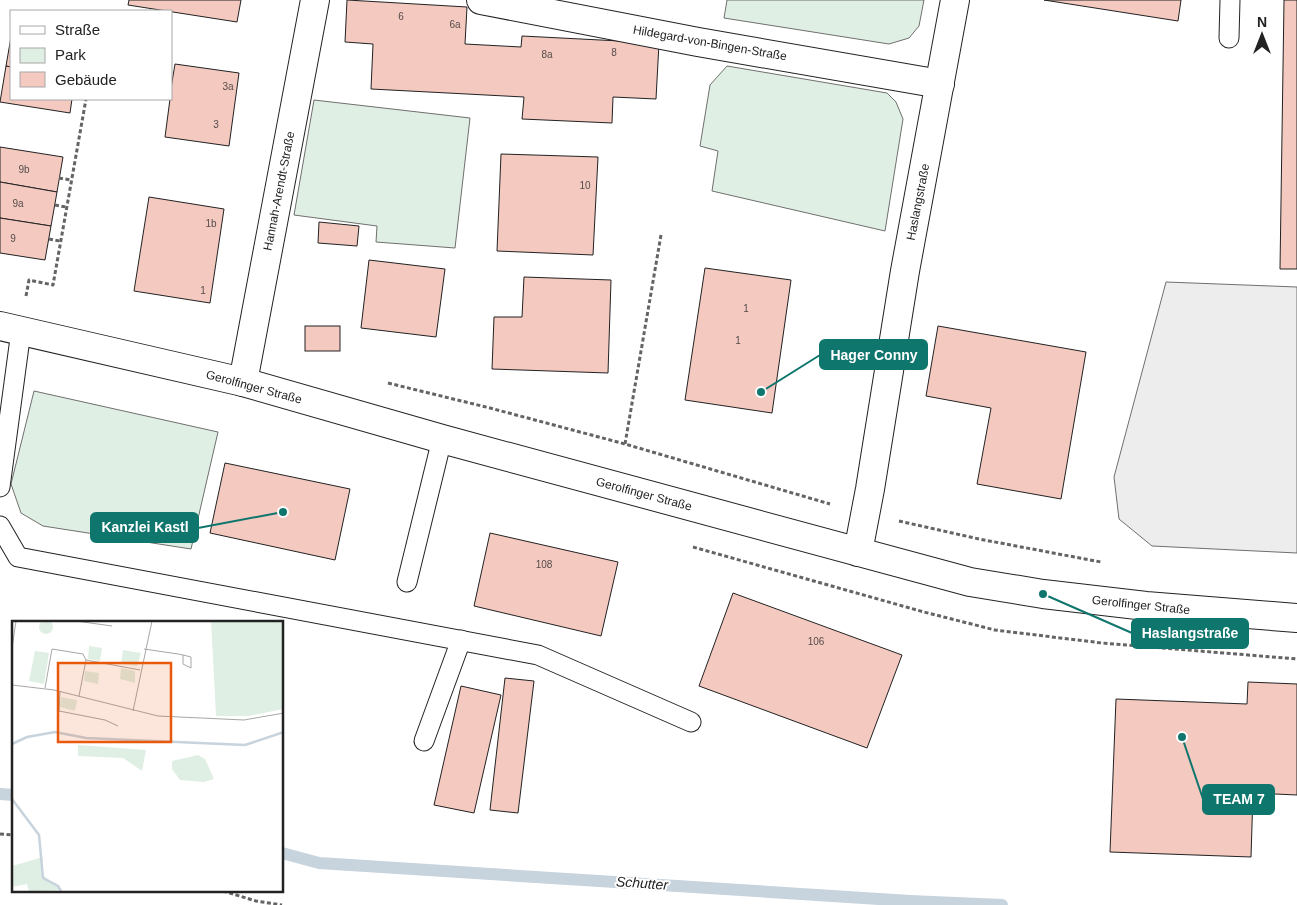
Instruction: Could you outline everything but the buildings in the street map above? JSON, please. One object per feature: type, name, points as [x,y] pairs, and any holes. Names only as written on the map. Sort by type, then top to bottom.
[{"type":"street","name":"Hannah-Arendt-Straße","points":[[243,382],[315,0]]},
{"type":"street","name":"Hildegard-von-Bingen-Straße","points":[[481,0],[698,42],[940,84]]},
{"type":"street","name":"Haslangstraße","points":[[858,552],[905,271],[955,0]]},
{"type":"street","name":"Gerolfinger Straße","points":[[10,328],[243,382],[442,440],[970,582],[1043,594],[1146,606],[1297,618]]},
{"type":"lane","points":[[1229,38],[1230,0]]},
{"type":"lane","points":[[0,487],[10,328]]},
{"type":"lane","points":[[406,582],[442,440]]},
{"type":"lane","points":[[0,526],[18,557],[538,655],[691,722]]},
{"type":"lane","points":[[424,742],[461,640]]},
{"type":"path","points":[[17,296],[26,298],[29,280],[53,285],[86,100]]},
{"type":"path","points":[[59,178],[71,180]]},
{"type":"path","points":[[55,205],[66,207]]},
{"type":"path","points":[[625,444],[661,235]]},
{"type":"path","points":[[49,239],[61,241]]},
{"type":"path","points":[[384,383],[490,408],[625,444],[865,514],[979,539],[1104,563]]},
{"type":"path","points":[[226,892],[256,902],[282,905]]},
{"type":"green space","points":[[727,0],[924,0],[919,26],[909,38],[889,44],[724,18]]},
{"type":"green space","points":[[727,66],[887,93],[896,102],[903,119],[885,231],[712,191],[718,151],[700,146],[710,85]]},
{"type":"green space","points":[[314,100],[470,118],[455,248],[376,242],[377,226],[294,215]]},
{"type":"green space","points":[[34,391],[218,432],[191,549],[43,526],[21,513],[11,484]]},
{"type":"shaded area","points":[[1166,282],[1297,287],[1297,553],[1152,546],[1119,519],[1114,477]]},
{"type":"waterway","name":"Schutter","points":[[0,794],[12,795]]},
{"type":"waterway","name":"Schutter","points":[[284,854],[319,863],[910,901],[1002,905]]},
{"type":"place","name":"Hager Conny","points":[[761,392]]},
{"type":"place","name":"Kanzlei Kastl","points":[[283,512]]},
{"type":"place","name":"Haslangstraße","points":[[1043,594]]},
{"type":"place","name":"TEAM 7","points":[[1182,737]]}]
